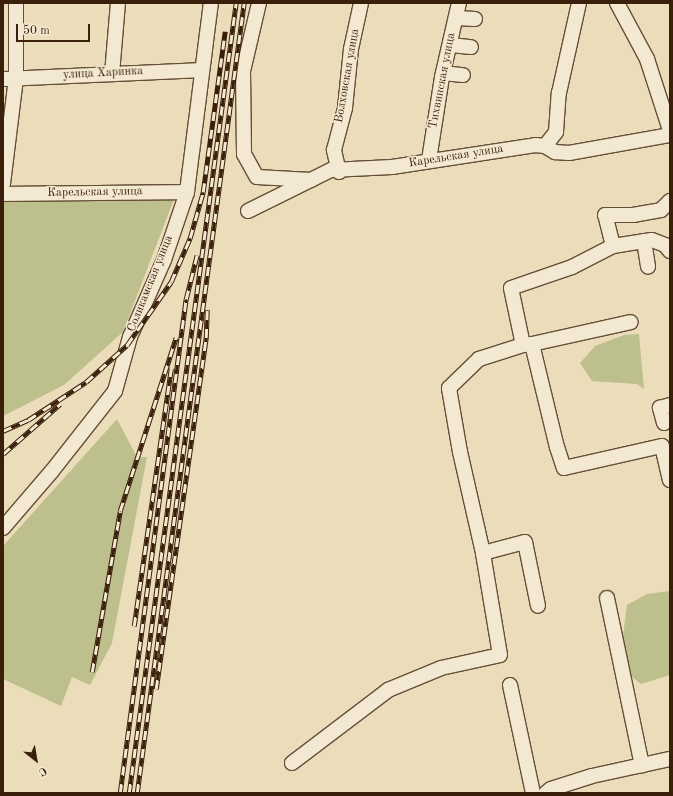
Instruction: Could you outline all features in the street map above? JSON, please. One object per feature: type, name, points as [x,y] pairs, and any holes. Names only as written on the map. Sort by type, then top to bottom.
[{"type":"street","points":[[3,184],[9,78],[16,3]]},
{"type":"street","points":[[112,74],[118,3]]},
{"type":"street","name":"Соликамская улица","points":[[3,528],[52,471],[115,390],[130,337],[164,260],[187,192],[211,3]]},
{"type":"street","points":[[259,3],[243,71],[244,154],[257,177],[311,180]]},
{"type":"street","name":"Волховская улица","points":[[339,172],[334,150],[345,108],[351,49],[361,3]]},
{"type":"street","name":"Тихвинская улица","points":[[429,160],[443,73],[451,45],[459,3]]},
{"type":"street","points":[[545,146],[556,132],[558,93],[578,3]]},
{"type":"street","points":[[617,3],[647,60],[670,130]]},
{"type":"street","points":[[456,18],[475,19]]},
{"type":"street","points":[[451,45],[471,47]]},
{"type":"street","name":"улица Харинка","points":[[9,78],[202,70]]},
{"type":"street","points":[[443,73],[463,75]]},
{"type":"street","name":"Карельская улица","points":[[248,210],[331,170],[339,172],[392,167],[429,160],[534,145],[545,146],[555,152],[569,153],[670,135]]},
{"type":"street","name":"Карельская улица","points":[[3,194],[187,192]]},
{"type":"street","points":[[613,246],[605,216],[633,215],[661,210],[670,201]]},
{"type":"street","points":[[670,251],[665,245],[652,240],[613,246],[572,267],[511,288],[564,468],[662,446],[670,480]]},
{"type":"street","points":[[644,242],[648,267]]},
{"type":"street","points":[[292,763],[388,690],[441,668],[500,655],[483,553],[460,452],[449,388],[479,359],[527,345],[631,322]]},
{"type":"street","points":[[664,423],[660,408],[670,405]]},
{"type":"street","points":[[483,553],[525,542],[538,606]]},
{"type":"street","points":[[607,598],[642,765]]},
{"type":"street","points":[[510,685],[533,793]]},
{"type":"street","points":[[546,793],[551,789],[592,776],[670,759]]},
{"type":"green space","points":[[176,194],[123,332],[64,385],[3,416],[3,197]]},
{"type":"green space","points":[[639,334],[644,389],[637,384],[592,381],[580,363],[595,346],[624,335]]},
{"type":"green space","points":[[117,419],[137,457],[147,457],[112,643],[90,685],[72,677],[61,706],[3,679],[3,546]]},
{"type":"green space","points":[[670,591],[670,675],[641,684],[628,674],[622,643],[627,605],[647,594]]},
{"type":"railway","points":[[129,793],[236,3]]},
{"type":"railway","points":[[137,793],[244,3]]},
{"type":"railway","points":[[3,431],[28,420],[86,382],[127,345],[171,282],[190,238],[203,192],[225,31]]},
{"type":"railway","points":[[120,793],[186,299],[197,255]]},
{"type":"railway","points":[[156,689],[206,338],[207,310]]},
{"type":"railway","points":[[92,672],[120,511],[176,338]]},
{"type":"railway","points":[[134,626],[171,369]]},
{"type":"railway","points":[[3,454],[60,404]]}]
